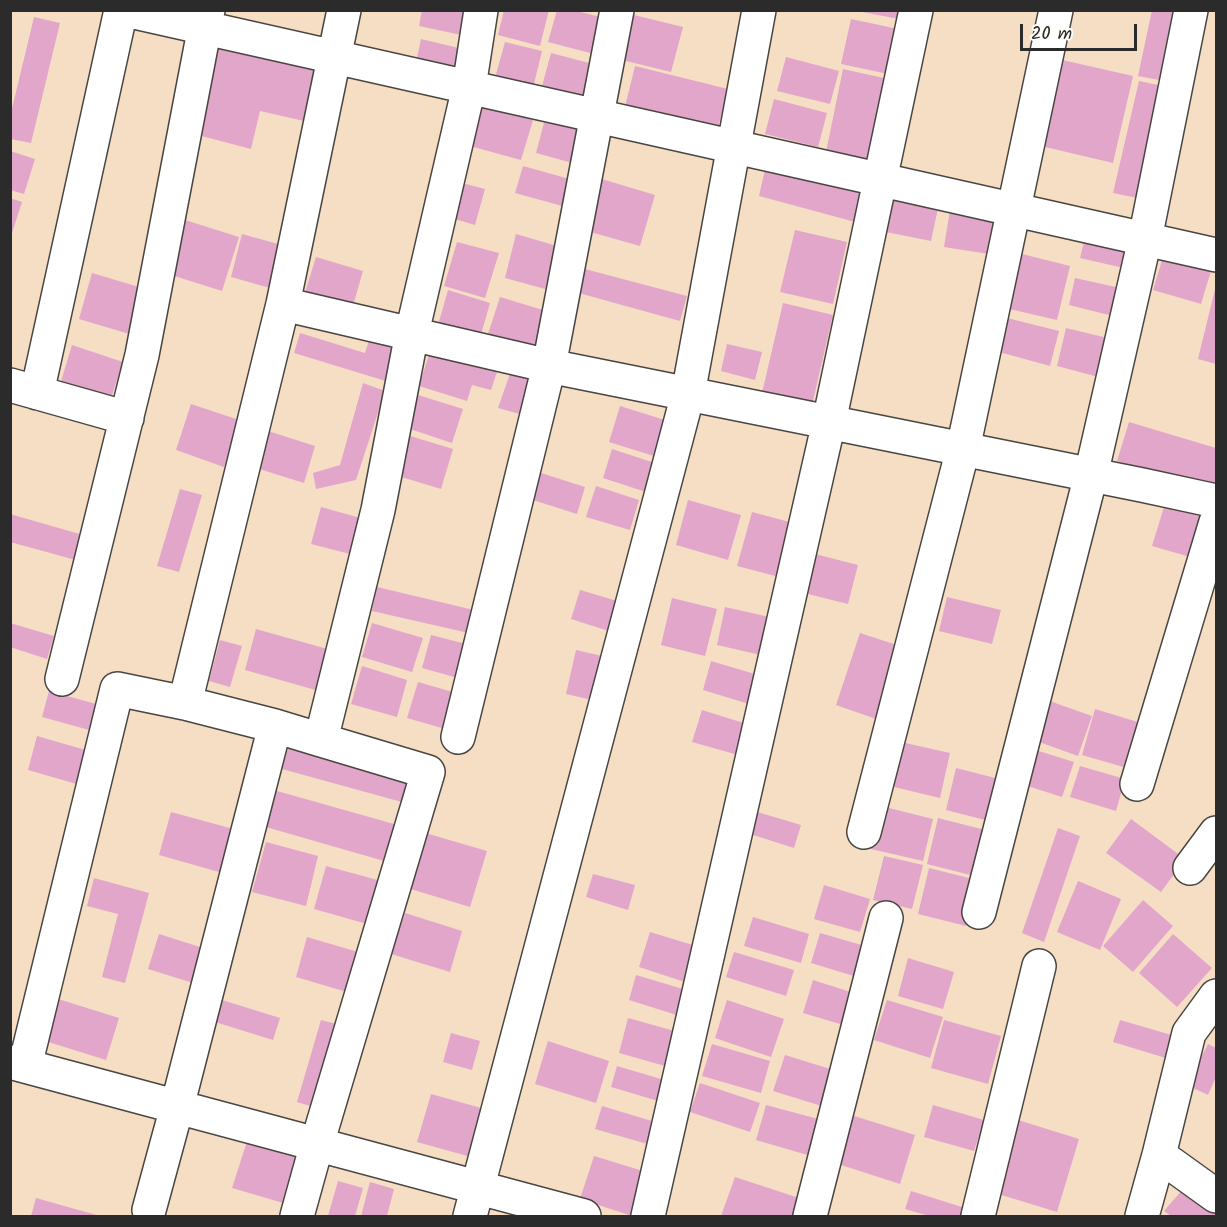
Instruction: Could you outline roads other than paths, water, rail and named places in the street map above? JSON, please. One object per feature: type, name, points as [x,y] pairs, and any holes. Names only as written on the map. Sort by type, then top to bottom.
[{"type":"street","points":[[127,418],[24,389],[123,10],[206,19],[334,57],[1216,255]]},
{"type":"street","points":[[185,703],[283,304],[344,10]]},
{"type":"street","points":[[321,740],[378,510],[412,333],[469,87],[481,10]]},
{"type":"street","points":[[458,736],[549,366],[617,10]]},
{"type":"street","points":[[474,1202],[688,394],[759,10]]},
{"type":"street","points":[[648,1216],[829,422],[916,10]]},
{"type":"street","points":[[864,832],[963,449],[1056,10]]},
{"type":"street","points":[[980,912],[1091,475],[1145,239],[1191,10]]},
{"type":"street","points":[[62,679],[142,355],[206,19]]},
{"type":"street","points":[[283,304],[549,366],[1216,501]]},
{"type":"street","points":[[1137,784],[1216,522]]},
{"type":"street","points":[[297,1216],[318,1144],[428,772],[275,726],[185,703],[117,689],[18,1064],[318,1144],[474,1202],[584,1216]]},
{"type":"street","points":[[149,1210],[275,726]]},
{"type":"street","points":[[1190,868],[1216,833]]},
{"type":"street","points":[[810,1216],[886,918]]},
{"type":"street","points":[[978,1216],[1039,966]]},
{"type":"street","points":[[1142,1216],[1189,1033],[1216,996]]},
{"type":"street","points":[[1159,1155],[1216,1196]]}]
